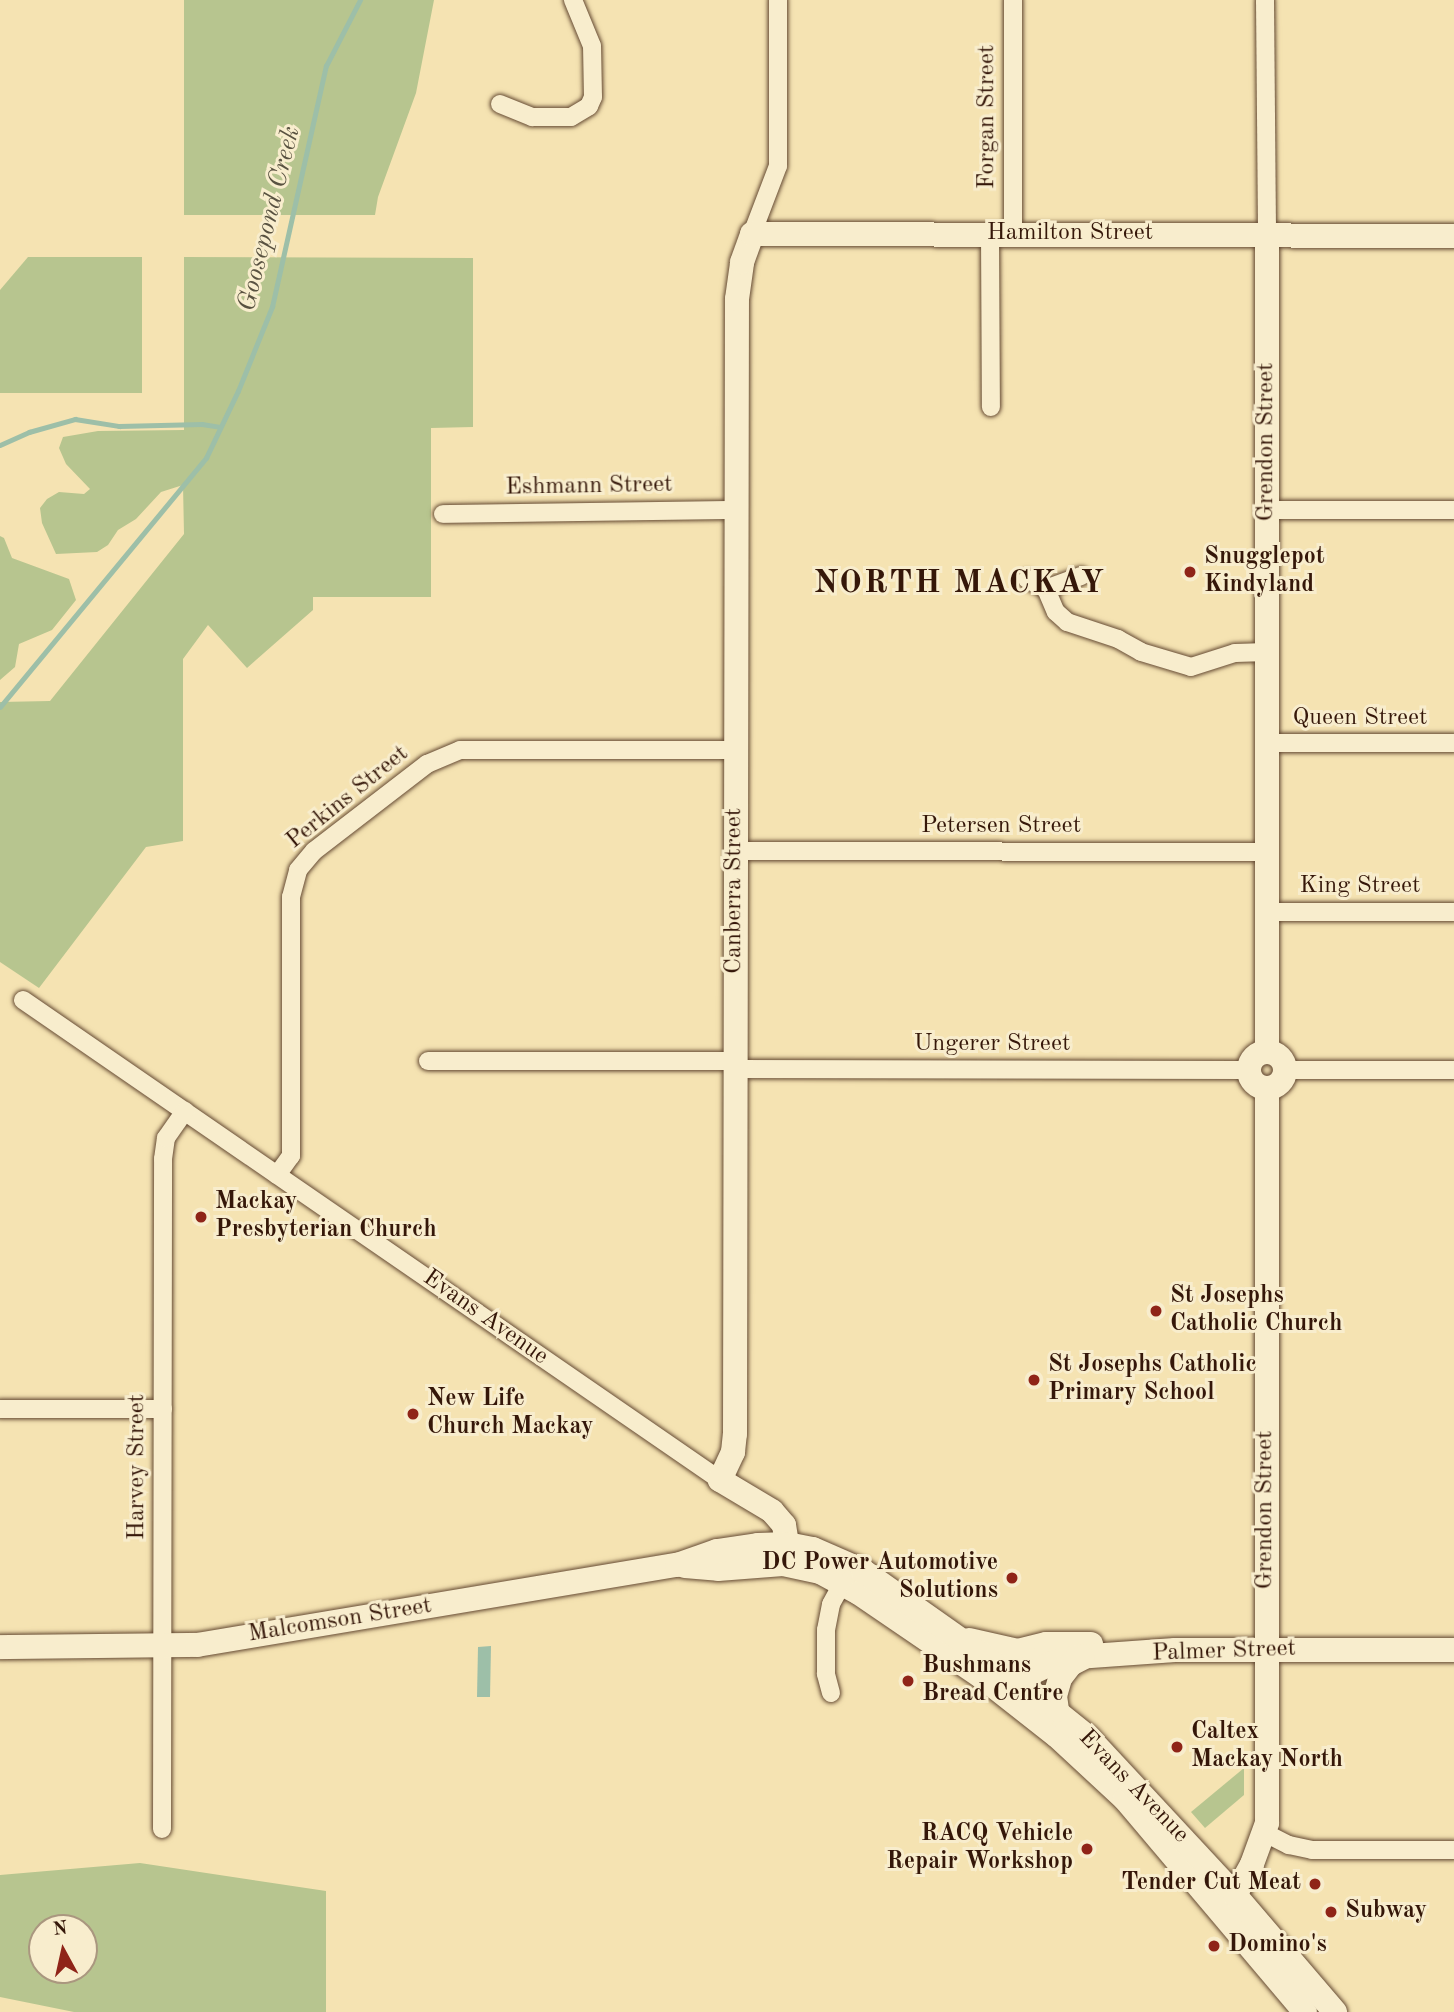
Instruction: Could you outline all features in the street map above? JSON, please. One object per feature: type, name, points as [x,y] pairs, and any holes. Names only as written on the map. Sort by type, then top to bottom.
[{"type":"street","points":[[500,104],[532,117],[571,117],[589,106],[594,82],[592,46],[573,0]]},
{"type":"street","points":[[752,234],[778,166],[778,0]]},
{"type":"street","name":"Forgan Street","points":[[990,407],[1013,0]]},
{"type":"street","name":"Grendon Street","points":[[1265,0],[1267,1052]]},
{"type":"street","name":"Hamilton Street","points":[[752,234],[1454,236]]},
{"type":"street","name":"Canberra Street","points":[[729,1486],[734,1440],[737,299],[741,269],[752,234]]},
{"type":"street","name":"Eshmann Street","points":[[443,514],[736,510]]},
{"type":"street","points":[[1267,510],[1454,510]]},
{"type":"street","points":[[1046,589],[1081,576]]},
{"type":"street","points":[[1027,579],[1046,589],[1056,612],[1067,622],[1179,665],[1191,667],[1235,653],[1267,652]]},
{"type":"street","name":"Queen Street","points":[[1266,743],[1454,743]]},
{"type":"street","name":"Perkins Street","points":[[277,1175],[291,1156],[291,897],[298,870],[314,851],[427,764],[460,750],[736,750]]},
{"type":"street","name":"Petersen Street","points":[[735,851],[1266,852]]},
{"type":"street","name":"King Street","points":[[1266,912],[1454,912]]},
{"type":"street","name":"Evans Avenue","points":[[23,1000],[729,1486],[756,1516],[772,1551],[818,1564],[863,1571],[954,1636],[1012,1688],[1222,1891],[1305,2012]]},
{"type":"street","points":[[1267,1052],[1278,1056],[1286,1070],[1282,1082],[1267,1089],[1256,1085],[1249,1070],[1253,1060],[1267,1052]]},
{"type":"street","name":"Ungerer Street","points":[[428,1061],[1249,1070]]},
{"type":"street","points":[[1286,1070],[1454,1070]]},
{"type":"street","name":"Grendon Street","points":[[1261,1842],[1266,1650],[1267,1089]]},
{"type":"street","name":"Harvey Street","points":[[162,1829],[163,1159],[166,1138],[185,1111]]},
{"type":"street","points":[[0,1409],[163,1409]]},
{"type":"street","name":"Malcomson Street","points":[[0,1647],[163,1648],[197,1645],[677,1565],[717,1551],[772,1551]]},
{"type":"street","name":"Evans Avenue","points":[[772,1551],[818,1564]]},
{"type":"street","points":[[818,1564],[843,1582],[831,1604],[826,1630]]},
{"type":"street","points":[[818,1564],[826,1630],[826,1674],[831,1693]]},
{"type":"street","name":"Evans Avenue","points":[[843,1582],[1012,1688],[1057,1710],[1116,1765],[1222,1891],[1335,2012]]},
{"type":"street","points":[[954,1636],[1008,1650],[1032,1649],[1046,1644],[1092,1644],[1175,1650]]},
{"type":"street","points":[[1012,1688],[1022,1658],[1032,1649]]},
{"type":"street","name":"Palmer Street","points":[[1012,1688],[1052,1663],[1087,1657],[1175,1650],[1454,1650]]},
{"type":"street","points":[[1057,1710],[1055,1696],[1062,1675],[1071,1664],[1087,1657]]},
{"type":"street","points":[[1222,1891],[1261,1842],[1312,1850],[1454,1850]]},
{"type":"shaded area","points":[[184,0],[434,0],[416,93],[378,197],[375,215],[184,215]]},
{"type":"shaded area","points":[[28,257],[142,257],[142,393],[0,393],[0,290]]},
{"type":"shaded area","points":[[184,257],[473,258],[473,427],[431,428],[431,597],[313,597],[313,610],[247,668],[208,625],[183,659],[183,841],[146,847],[39,988],[0,962],[0,702],[50,701],[184,534],[183,485],[161,492],[136,519],[118,530],[108,545],[97,552],[56,554],[42,523],[40,508],[47,499],[59,492],[84,494],[90,489],[66,464],[59,448],[63,437],[98,431],[184,430]]},
{"type":"shaded area","points":[[0,536],[4,538],[12,558],[69,579],[76,600],[52,630],[19,644],[15,667],[0,680]]},
{"type":"shaded area","points":[[491,1646],[490,1697],[477,1697],[478,1647]]},
{"type":"shaded area","points":[[1244,1768],[1244,1795],[1205,1828],[1191,1812]]},
{"type":"shaded area","points":[[140,1863],[326,1891],[326,2012],[74,2012],[0,1997],[0,1875]]},
{"type":"waterway","name":"Goosepond Creek","points":[[0,707],[206,458],[238,391],[272,307],[326,66],[360,0]]},
{"type":"waterway","points":[[0,445],[29,432],[75,419],[119,426],[202,424],[220,427]]},
{"type":"place","name":"Snugglepot Kindyland","points":[[1190,572]]},
{"type":"place","name":"Mackay Presbyterian Church","points":[[201,1217]]},
{"type":"place","name":"St Josephs Catholic Church","points":[[1156,1311]]},
{"type":"place","name":"St Josephs Catholic Primary School","points":[[1034,1380]]},
{"type":"place","name":"New Life Church Mackay","points":[[413,1414]]},
{"type":"place","name":"DC Power Automotive Solutions","points":[[1012,1578]]},
{"type":"place","name":"Bushmans Bread Centre","points":[[908,1681]]},
{"type":"place","name":"Caltex Mackay North","points":[[1177,1747]]},
{"type":"place","name":"RACQ Vehicle Repair Workshop","points":[[1087,1849]]},
{"type":"place","name":"Tender Cut Meat","points":[[1315,1884]]},
{"type":"place","name":"Subway","points":[[1331,1912]]},
{"type":"place","name":"Domino's","points":[[1214,1946]]},
{"type":"district","name":"NORTH MACKAY","points":[[960,584]]}]
